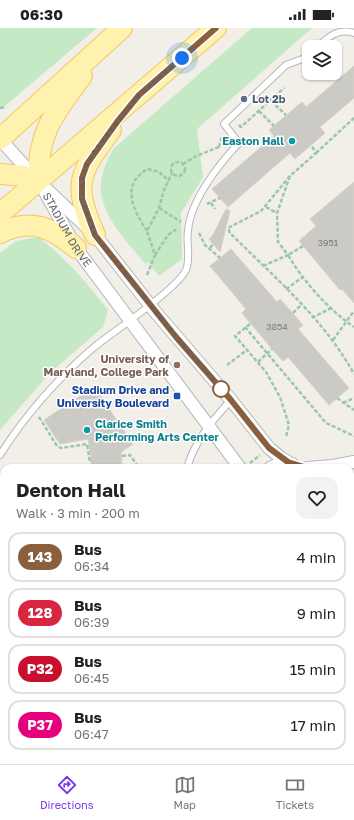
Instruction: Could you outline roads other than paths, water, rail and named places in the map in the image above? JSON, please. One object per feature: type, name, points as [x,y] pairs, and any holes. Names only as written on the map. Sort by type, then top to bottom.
[{"type":"main road","points":[[0,214],[216,28]]},
{"type":"main road","points":[[38,181],[39,155],[42,139],[51,118],[116,33]]},
{"type":"main road","points":[[0,139],[116,33]]},
{"type":"main road","points":[[95,235],[82,199],[83,173],[93,153],[139,95]]},
{"type":"main road","points":[[0,174],[24,176],[38,181]]},
{"type":"main road","points":[[0,232],[22,226],[45,228],[54,231],[76,248]]},
{"type":"street","points":[[0,139],[38,181]]},
{"type":"street","name":"STADIUM DRIVE","points":[[38,181],[95,235],[149,304],[231,400],[269,448],[280,458],[293,464]]},
{"type":"street","name":"STADIUM DRIVE","points":[[38,181],[76,248],[208,425],[242,464]]},
{"type":"street","points":[[344,464],[354,462]]},
{"type":"street","points":[[278,464],[293,464]]},
{"type":"lane","points":[[325,40],[335,32],[342,30],[354,32]]},
{"type":"lane","points":[[0,455],[33,408],[63,374],[164,293],[186,270],[189,224],[193,210],[223,160],[239,143],[224,124],[286,64],[302,59]]},
{"type":"lane","points":[[188,464],[193,449],[208,425],[231,400]]},
{"type":"place","name":"Lot 2b","points":[[244,99]]},
{"type":"place","name":"Easton Hall","points":[[292,141]]},
{"type":"place","name":"University of Maryland, College Park","points":[[177,365]]},
{"type":"place","name":"Stadium Drive and University Boulevard","points":[[177,396]]},
{"type":"place","name":"Clarice Smith Performing Arts Center","points":[[87,430]]}]
